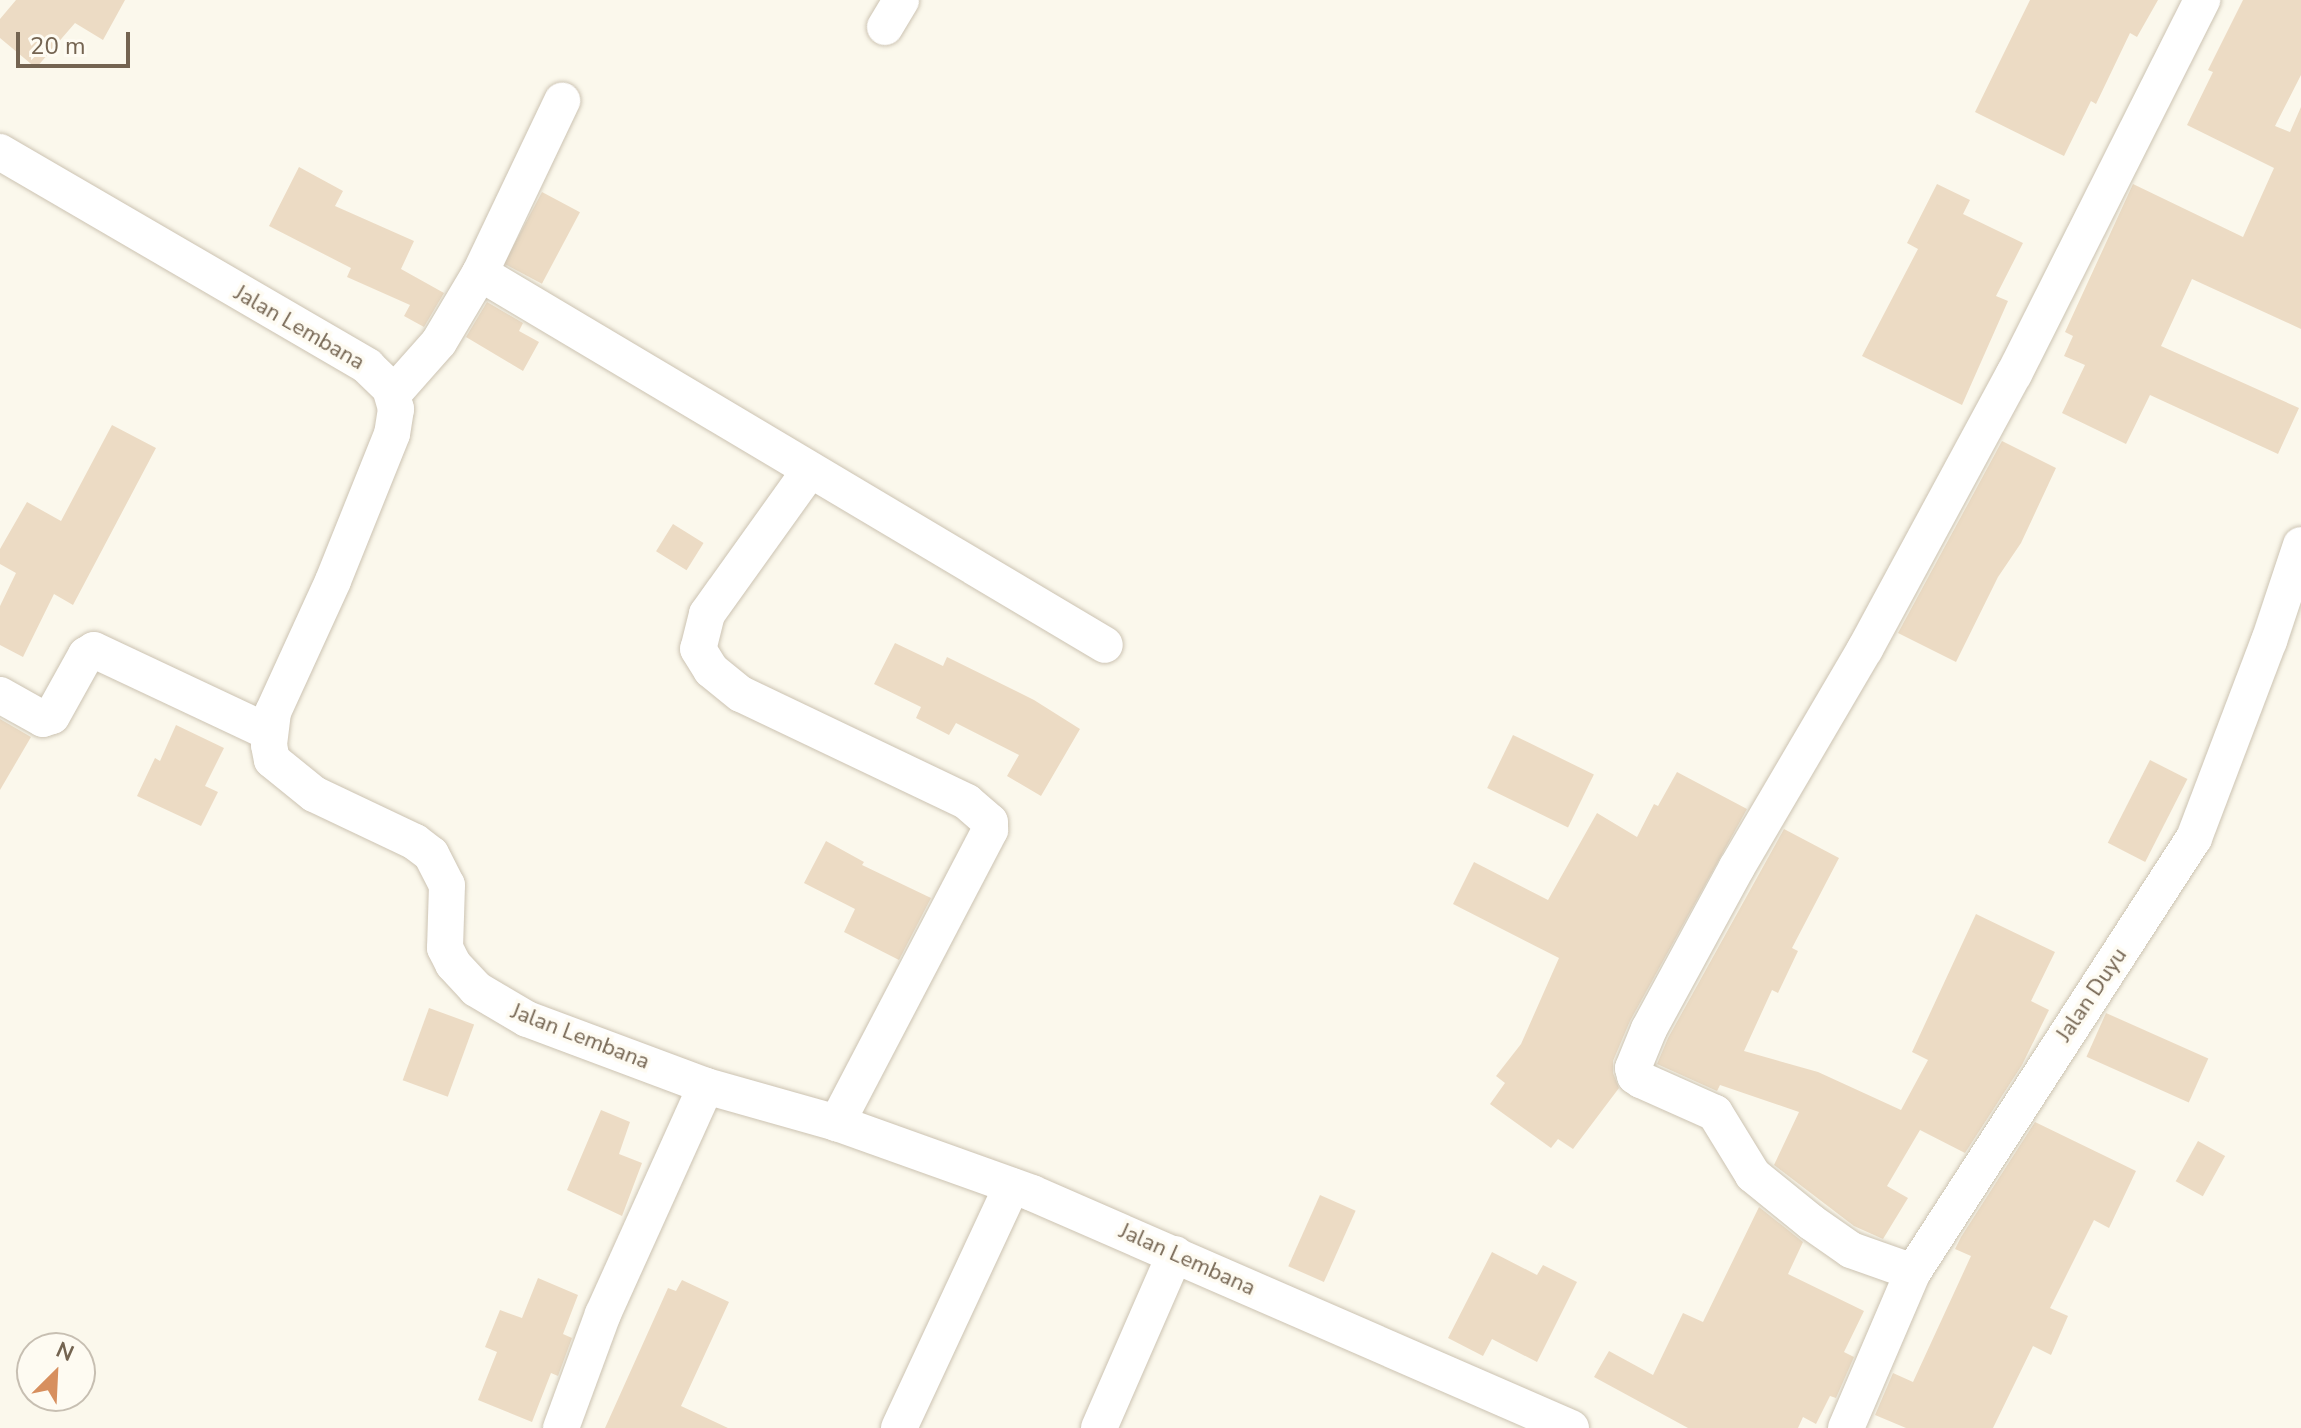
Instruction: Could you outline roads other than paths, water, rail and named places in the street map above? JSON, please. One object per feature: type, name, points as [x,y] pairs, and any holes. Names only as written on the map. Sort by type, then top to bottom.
[{"type":"street","points":[[1913,1272],[1851,1250],[1811,1222],[1753,1175],[1715,1113],[1641,1080],[1633,1074],[1633,1068],[1649,1029],[1737,867],[1865,649],[2029,346],[2202,0]]},
{"type":"street","points":[[0,695],[43,719],[52,716],[86,655],[94,650],[268,732],[392,434],[396,420],[393,394],[439,342],[480,273],[562,101]]},
{"type":"street","name":"Jalan Lembana","points":[[0,152],[367,366],[393,394]]},
{"type":"street","points":[[480,273],[1105,645]]},
{"type":"street","points":[[810,470],[707,614],[698,649],[711,670],[741,694],[967,802],[990,822],[990,830],[837,1123]]},
{"type":"street","name":"Jalan Duyu","points":[[1846,1428],[1913,1272],[2194,838],[2264,655],[2301,545]]},
{"type":"street","name":"Jalan Lembana","points":[[268,732],[272,760],[314,794],[415,842],[431,854],[447,885],[445,948],[453,964],[476,989],[527,1019],[706,1086],[837,1123],[1012,1186],[1175,1254],[1533,1422],[1571,1428]]},
{"type":"street","points":[[561,1428],[603,1314],[706,1086]]},
{"type":"street","points":[[899,1428],[1012,1186]]},
{"type":"street","points":[[1099,1428],[1175,1254]]}]
